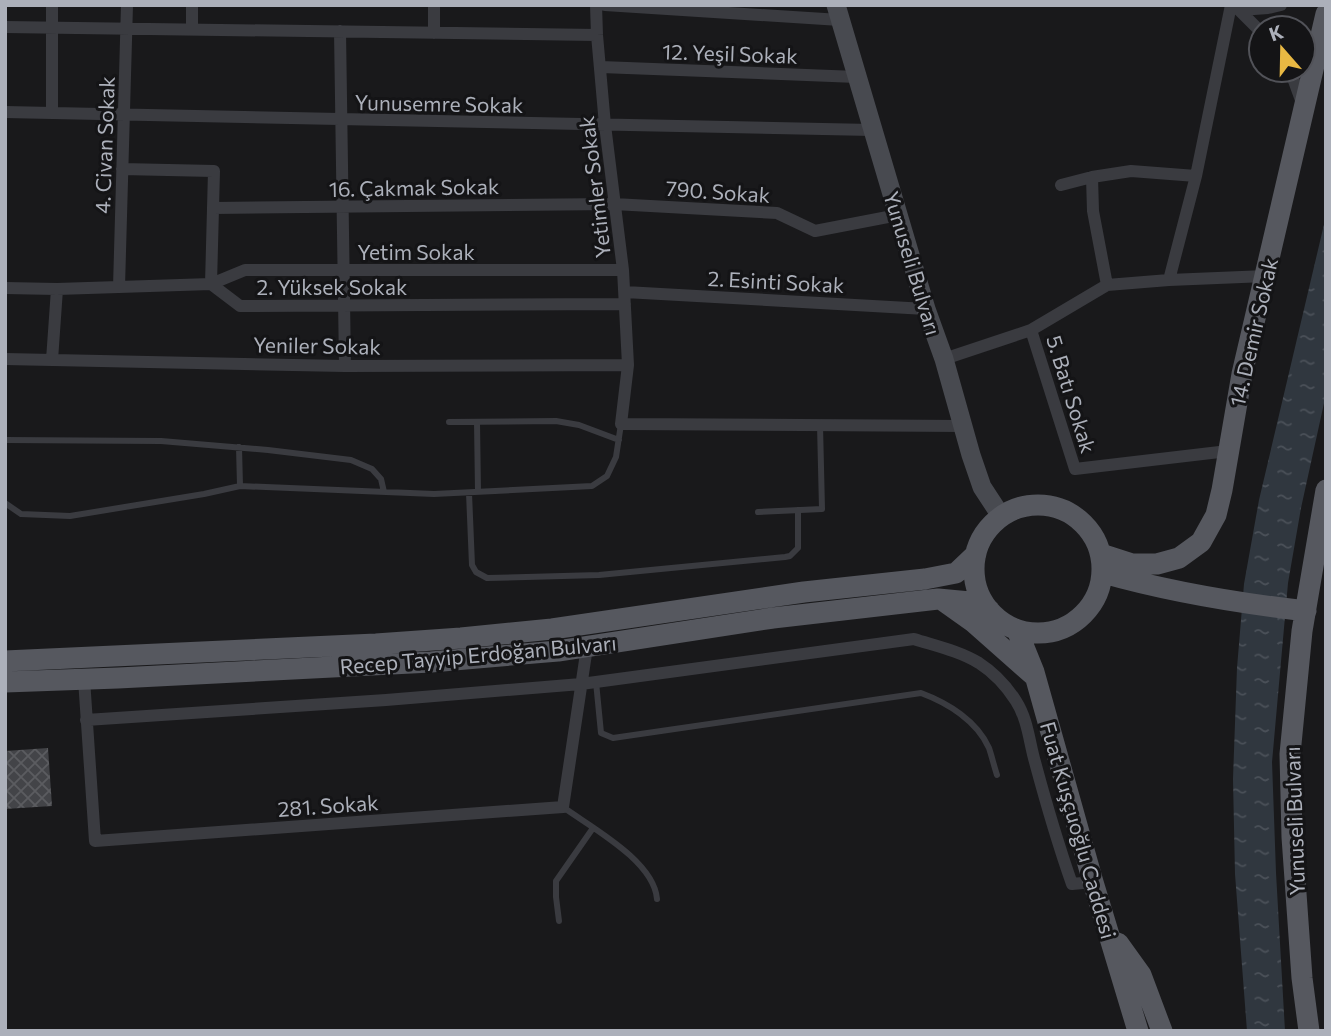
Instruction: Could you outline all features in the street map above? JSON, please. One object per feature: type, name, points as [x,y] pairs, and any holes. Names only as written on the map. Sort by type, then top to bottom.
[{"type":"main road","name":"Yunuseli Bulvarı","points":[[838,12],[982,487],[1001,516]]},
{"type":"main road","name":"14. Demir Sokak","points":[[1102,563],[1157,564],[1179,558],[1201,542],[1216,515],[1242,374],[1326,15]]},
{"type":"main road","name":"Yunuseli Bulvarı","points":[[1309,1031],[1302,978],[1292,837],[1290,754],[1302,631],[1298,610],[1326,490]]},
{"type":"main road","points":[[1032,505],[1045,505],[1070,513],[1090,530],[1097,541],[1102,563],[1101,584],[1093,603],[1076,621],[1049,632],[1026,633],[999,620],[989,610],[976,585],[976,554],[979,542],[988,528],[1001,516],[1032,505]]},
{"type":"main road","name":"Recep Tayyip Erdoğan Bulvarı","points":[[5,661],[388,643],[552,629],[804,592],[925,579],[956,573],[976,554]]},
{"type":"main road","points":[[1102,563],[1156,587],[1298,610]]},
{"type":"main road","points":[[940,599],[973,622],[1037,679]]},
{"type":"main road","name":"Recep Tayyip Erdoğan Bulvarı","points":[[5,682],[431,662],[558,652],[773,618],[940,599],[970,602],[989,610]]},
{"type":"main road","name":"Fuat Kuşçuoğlu Caddesi","points":[[1017,630],[1037,679],[1093,882],[1138,1031]]},
{"type":"main road","points":[[1106,927],[1141,975],[1162,1031]]},
{"type":"street","points":[[52,5],[52,113]]},
{"type":"street","name":"4. Civan Sokak","points":[[119,287],[127,5]]},
{"type":"street","points":[[192,5],[192,29]]},
{"type":"street","points":[[433,5],[434,33]]},
{"type":"street","name":"Yetimler Sokak","points":[[596,5],[605,125],[625,298],[628,365],[621,424]]},
{"type":"street","points":[[605,5],[838,12]]},
{"type":"street","points":[[1169,280],[1235,7],[1281,5]]},
{"type":"street","points":[[5,27],[597,35]]},
{"type":"street","points":[[340,31],[345,366]]},
{"type":"street","name":"12. Yeşil Sokak","points":[[601,68],[857,77]]},
{"type":"street","points":[[1296,84],[1304,110]]},
{"type":"street","name":"Yunusemre Sokak","points":[[5,112],[872,130]]},
{"type":"street","points":[[5,288],[212,284],[214,171],[122,169]]},
{"type":"street","points":[[1062,185],[1131,171],[1196,176]]},
{"type":"street","points":[[1092,177],[1093,211],[1107,285]]},
{"type":"street","name":"16. Çakmak Sokak","points":[[214,208],[614,204]]},
{"type":"street","name":"790. Sokak","points":[[614,204],[777,213],[816,231],[898,215]]},
{"type":"street","name":"Yetim Sokak","points":[[212,284],[245,270],[623,270]]},
{"type":"street","points":[[944,359],[1031,330],[1107,285],[1266,276]]},
{"type":"street","name":"2. Yüksek Sokak","points":[[212,284],[240,306],[625,298]]},
{"type":"street","points":[[52,360],[57,289]]},
{"type":"street","name":"2. Esinti Sokak","points":[[625,298],[926,309]]},
{"type":"street","name":"5. Batı Sokak","points":[[1031,330],[1075,470],[1228,451]]},
{"type":"street","name":"Yeniler Sokak","points":[[5,359],[345,366],[628,365]]},
{"type":"street","points":[[621,424],[963,426]]},
{"type":"street","points":[[86,720],[581,684],[914,639],[960,653],[981,664],[1000,680],[1016,700],[1026,720],[1058,845],[1072,884],[1093,882]]},
{"type":"street","points":[[563,807],[587,647]]},
{"type":"street","name":"281. Sokak","points":[[83,680],[95,841],[563,807]]},
{"type":"lane","points":[[449,422],[556,421],[579,425],[619,440]]},
{"type":"lane","points":[[477,422],[478,492]]},
{"type":"lane","points":[[5,503],[21,514],[70,516],[240,486],[434,494],[592,486],[607,476],[616,457],[621,424]]},
{"type":"lane","points":[[758,512],[822,509],[820,425]]},
{"type":"lane","points":[[5,440],[161,441],[351,460],[372,469],[381,479],[384,492]]},
{"type":"lane","points":[[239,447],[240,486]]},
{"type":"lane","points":[[468,493],[472,565],[476,572],[486,578],[599,575],[790,556],[798,548],[798,510]]},
{"type":"lane","points":[[597,682],[601,733],[613,738],[921,693],[954,709],[973,726],[988,747],[997,775]]},
{"type":"lane","points":[[563,807],[640,863],[652,879],[657,900]]},
{"type":"lane","points":[[559,921],[556,881],[593,828]]},
{"type":"water","points":[[1326,216],[1326,394],[1288,583],[1272,762],[1285,1031],[1247,1031],[1235,874],[1233,779],[1237,668],[1244,584],[1259,500]]},
{"type":"building","points":[[48,748],[52,806],[5,809],[5,751]]}]
